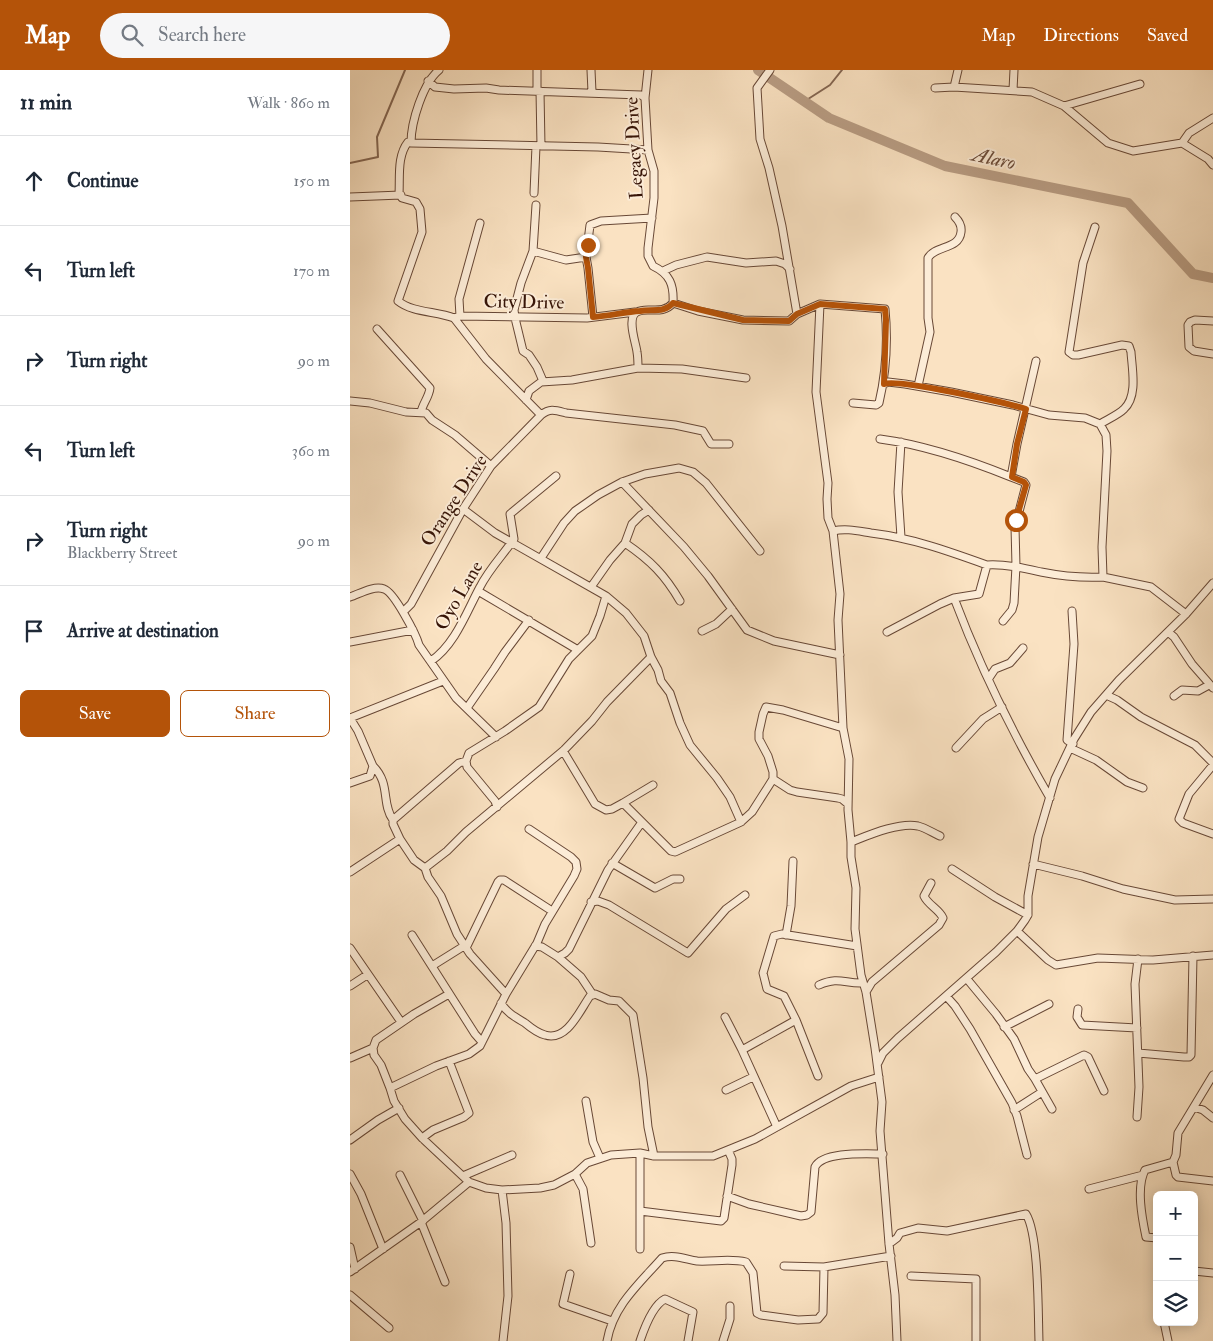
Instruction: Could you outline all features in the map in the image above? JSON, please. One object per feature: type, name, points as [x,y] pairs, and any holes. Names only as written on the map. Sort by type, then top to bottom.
[{"type":"street","points":[[411,143],[412,126],[428,82],[439,70]]},
{"type":"street","points":[[534,193],[539,146],[537,70]]},
{"type":"street","points":[[590,70],[592,92]]},
{"type":"street","name":"Legacy Drive","points":[[648,70],[645,98],[648,150],[654,171],[654,198],[648,256],[652,266],[663,271],[671,281],[674,289],[673,303]]},
{"type":"street","points":[[770,70],[758,88],[760,139],[769,168],[790,269],[797,314]]},
{"type":"street","points":[[954,87],[958,70]]},
{"type":"street","points":[[1013,90],[1014,70]]},
{"type":"street","points":[[428,82],[435,87],[454,89],[480,88],[592,92],[641,95],[645,98]]},
{"type":"street","points":[[1064,106],[1140,84]]},
{"type":"street","points":[[935,88],[954,87],[1032,92],[1064,106],[1108,143],[1133,152],[1182,143],[1208,159],[1213,165]]},
{"type":"street","points":[[1182,143],[1188,132],[1213,118]]},
{"type":"street","points":[[350,196],[400,195],[400,158],[402,149],[408,142],[648,150]]},
{"type":"street","name":"City Drive","points":[[400,195],[402,198],[416,202],[420,209],[422,232],[398,301],[410,308],[457,317],[593,317],[662,310],[673,303]]},
{"type":"street","points":[[536,205],[533,251],[521,283],[514,310],[514,318],[523,351],[533,361],[543,382]]},
{"type":"street","points":[[918,386],[930,332],[928,318],[928,258],[932,253],[955,243],[959,239],[962,229],[955,217]]},
{"type":"street","points":[[593,317],[586,257],[590,225],[601,221],[652,218]]},
{"type":"street","points":[[480,223],[459,300],[457,317],[486,359],[541,415],[547,410],[552,409],[583,416],[675,426],[703,431],[712,444],[729,444]]},
{"type":"street","points":[[1094,227],[1083,263],[1069,352],[1073,355],[1122,345],[1128,346],[1131,352],[1131,400],[1123,411],[1100,424]]},
{"type":"street","points":[[533,251],[566,260],[586,257]]},
{"type":"street","points":[[663,271],[676,265],[707,257],[746,263],[776,261],[785,264],[790,269]]},
{"type":"street","points":[[673,303],[743,320],[789,321],[797,314],[820,304],[885,309],[884,384],[878,404],[853,403]]},
{"type":"street","points":[[820,304],[816,392],[828,483],[828,518],[833,531],[840,594],[838,620],[843,728],[849,759],[848,804],[851,857],[856,888],[855,928],[878,1064],[882,1102],[880,1131],[895,1295],[897,1341]]},
{"type":"street","points":[[635,312],[632,316],[632,322],[638,368]]},
{"type":"street","points":[[1213,321],[1195,320],[1190,322],[1188,330],[1188,347],[1213,354]]},
{"type":"street","points":[[377,329],[430,388],[421,412]]},
{"type":"street","points":[[1012,477],[1017,444],[1036,361]]},
{"type":"street","points":[[526,400],[529,391],[536,384],[572,380],[638,368],[682,369],[746,378]]},
{"type":"street","points":[[884,384],[888,382],[951,392],[1049,416],[1084,418],[1100,424],[1106,435],[1107,451],[1102,547],[1104,577]]},
{"type":"street","points":[[350,401],[370,403],[406,412],[426,413],[432,420],[454,435],[491,466]]},
{"type":"street","name":"Orange Drive","points":[[404,611],[411,604],[463,510],[491,466],[541,415]]},
{"type":"street","points":[[880,439],[901,442],[978,464],[1024,482],[1026,485],[1015,526],[1016,566],[1014,602],[1012,610],[1003,621]]},
{"type":"street","points":[[901,442],[898,492],[901,537]]},
{"type":"street","points":[[541,558],[564,523],[575,511],[598,495],[622,482],[645,474],[679,468],[693,472],[706,483],[760,551]]},
{"type":"street","points":[[511,542],[514,537],[510,514],[556,476]]},
{"type":"street","points":[[622,482],[684,547],[708,576],[747,630],[774,641],[840,654]]},
{"type":"street","points":[[463,510],[495,533],[606,596],[620,607],[639,628],[644,636],[661,681],[670,693],[690,745],[718,778],[730,797],[741,822]]},
{"type":"street","points":[[591,587],[625,543],[632,524],[649,510]]},
{"type":"street","points":[[833,531],[847,529],[901,537],[936,546],[987,565],[1016,566],[1043,572],[1104,577],[1151,587],[1186,614]]},
{"type":"street","name":"Oyo Lane","points":[[430,660],[436,657],[450,642],[478,591],[511,542]]},
{"type":"street","points":[[625,543],[652,564],[668,581],[680,601]]},
{"type":"street","points":[[886,632],[954,598],[979,594],[987,565]]},
{"type":"street","points":[[878,1064],[884,1053],[967,979],[1017,931],[1028,915],[1028,896],[1038,838],[1055,779],[1071,746],[1091,712],[1106,694],[1135,662],[1168,632],[1212,587]]},
{"type":"street","points":[[350,597],[374,589],[385,589],[404,611],[408,625],[413,630],[419,645],[443,681],[456,698],[496,736]]},
{"type":"street","points":[[478,591],[578,650]]},
{"type":"street","points":[[497,806],[469,770],[466,761],[469,753],[540,707],[569,659],[592,636],[606,596]]},
{"type":"street","points":[[954,598],[965,628],[1002,707],[1050,798]]},
{"type":"street","points":[[702,631],[710,628],[732,609]]},
{"type":"street","points":[[1072,611],[1074,644],[1067,740],[1071,746],[1105,765],[1127,782],[1143,788]]},
{"type":"street","points":[[467,708],[529,620]]},
{"type":"street","points":[[350,642],[413,630]]},
{"type":"street","points":[[1168,632],[1174,637],[1192,664],[1211,687],[1198,691],[1182,690],[1174,696]]},
{"type":"street","points":[[989,678],[995,669],[1010,663],[1023,648]]},
{"type":"street","points":[[425,868],[447,851],[466,832],[551,759],[564,750],[651,657]]},
{"type":"street","points":[[443,681],[350,718],[358,731],[373,766],[384,781],[393,824],[400,839],[414,860],[425,868],[441,896],[465,947],[506,994]]},
{"type":"street","points":[[1106,694],[1142,717],[1195,745],[1213,764],[1189,794],[1179,819],[1183,823],[1213,834]]},
{"type":"street","points":[[623,803],[671,851],[675,852],[741,822],[752,812],[773,779],[768,756],[759,739],[758,732],[766,707],[783,710],[843,728]]},
{"type":"street","points":[[956,748],[983,719],[1002,707]]},
{"type":"street","points":[[564,750],[595,804],[606,810],[612,809],[653,785]]},
{"type":"street","points":[[393,820],[459,763],[466,761]]},
{"type":"street","points":[[350,783],[370,776],[373,766]]},
{"type":"street","points":[[773,779],[790,790],[838,798],[848,804]]},
{"type":"street","points":[[558,957],[568,949],[612,864],[642,822]]},
{"type":"street","points":[[851,842],[885,830],[914,826],[920,826],[940,836]]},
{"type":"street","points":[[390,1088],[475,1050],[482,1042],[502,1008],[506,994],[576,872],[576,862],[571,857],[529,829]]},
{"type":"street","points":[[350,872],[400,839]]},
{"type":"street","points":[[786,935],[791,906],[793,861]]},
{"type":"street","points":[[612,864],[656,888],[673,879],[680,879]]},
{"type":"street","points":[[1033,864],[1124,889],[1175,900],[1213,899]]},
{"type":"street","points":[[952,868],[996,897],[1028,915]]},
{"type":"street","points":[[432,966],[465,947],[500,880],[504,880],[552,911]]},
{"type":"street","points":[[866,992],[872,982],[939,926],[943,918],[941,913],[925,900],[924,896],[931,883]]},
{"type":"street","points":[[591,902],[598,901],[609,905],[688,953],[726,909],[745,895]]},
{"type":"street","points":[[1017,931],[1056,965],[1098,958],[1161,960],[1210,955],[1213,963]]},
{"type":"street","points":[[818,1076],[796,1020],[784,996],[767,989],[763,973],[774,936],[782,934],[815,938],[835,944],[857,946]]},
{"type":"street","points":[[412,935],[482,1042]]},
{"type":"street","points":[[535,946],[542,947],[558,957],[581,977],[593,995]]},
{"type":"street","points":[[350,948],[401,1022]]},
{"type":"street","points":[[1138,1053],[1187,1058],[1191,1055],[1193,956]]},
{"type":"street","points":[[1137,1117],[1139,1087],[1135,984],[1138,959]]},
{"type":"street","points":[[350,986],[367,975]]},
{"type":"street","points":[[819,985],[836,979],[855,983],[864,982]]},
{"type":"street","points":[[967,979],[1014,1039],[1028,1069],[1052,1109]]},
{"type":"street","points":[[450,994],[401,1022],[376,1040],[373,1048],[374,1055],[381,1065],[394,1101],[405,1119],[422,1138],[466,1179],[486,1188],[502,1190],[540,1188],[554,1185],[575,1174],[587,1163],[617,1154],[713,1156],[755,1139],[851,1086],[879,1078]]},
{"type":"street","points":[[502,1008],[534,1031],[555,1036],[572,1024],[590,996],[600,995],[609,1000],[619,1001],[633,1015],[643,1078],[648,1127],[654,1156]]},
{"type":"street","points":[[947,997],[970,1029],[1014,1110],[1027,1155]]},
{"type":"street","points":[[1004,1027],[1049,1004]]},
{"type":"street","points":[[1078,1009],[1077,1017],[1082,1025],[1137,1028]]},
{"type":"street","points":[[725,1017],[742,1050],[776,1127]]},
{"type":"street","points":[[742,1050],[796,1020]]},
{"type":"street","points":[[350,1058],[373,1048]]},
{"type":"street","points":[[875,1048],[884,1053]]},
{"type":"street","points":[[1035,1079],[1080,1056],[1086,1055],[1104,1091]]},
{"type":"street","points":[[422,1138],[433,1130],[469,1113],[449,1061]]},
{"type":"street","points":[[1213,1075],[1178,1133],[1176,1155],[1172,1162],[1178,1176],[1213,1181]]},
{"type":"street","points":[[726,1090],[753,1077]]},
{"type":"street","points":[[1014,1110],[1042,1092]]},
{"type":"street","points":[[586,1101],[593,1142],[600,1158]]},
{"type":"street","points":[[1194,1107],[1203,1110],[1213,1118]]},
{"type":"street","points":[[350,1140],[399,1108]]},
{"type":"street","points":[[640,1211],[719,1222],[724,1218],[732,1165],[728,1150]]},
{"type":"street","points":[[640,1153],[640,1249]]},
{"type":"street","points":[[727,1196],[749,1204],[807,1216],[811,1212],[815,1167],[818,1162],[845,1155],[883,1154]]},
{"type":"street","points":[[350,1247],[352,1270],[422,1221],[466,1179],[512,1155]]},
{"type":"street","points":[[1153,1238],[1146,1237],[1143,1223],[1141,1196],[1143,1175],[1145,1170],[1150,1167],[1172,1162]]},
{"type":"street","points":[[350,1174],[362,1194],[383,1249]]},
{"type":"street","points":[[575,1174],[583,1188],[591,1243]]},
{"type":"street","points":[[400,1175],[422,1221],[445,1282]]},
{"type":"street","points":[[1088,1189],[1143,1175]]},
{"type":"street","points":[[502,1190],[506,1223],[508,1296],[503,1341]]},
{"type":"street","points":[[889,1244],[900,1233],[907,1230],[918,1228],[947,1231],[1026,1214],[1030,1220],[1035,1255],[1039,1341]]},
{"type":"street","points":[[607,1341],[612,1321],[622,1303],[662,1258],[677,1256],[705,1261],[746,1262],[753,1273],[757,1313],[798,1320],[818,1319],[823,1313],[824,1267]]},
{"type":"street","points":[[784,1266],[824,1267],[891,1256]]},
{"type":"street","points":[[1198,1272],[1213,1273]]},
{"type":"street","points":[[570,1274],[563,1304],[612,1321]]},
{"type":"street","points":[[911,1276],[976,1279],[976,1341]]},
{"type":"street","points":[[350,1295],[389,1328]]},
{"type":"street","points":[[640,1341],[648,1321],[660,1303],[665,1299],[693,1312],[688,1341]]},
{"type":"street","points":[[723,1341],[730,1318],[730,1306]]},
{"type":"street","points":[[1165,1326],[1168,1341]]},
{"type":"waterway","points":[[350,163],[378,157],[377,137],[405,70]]},
{"type":"waterway","name":"Alaro","points":[[758,70],[829,118],[945,166],[1128,203],[1193,274],[1213,278]]},
{"type":"waterway","points":[[805,101],[830,85],[842,70]]},
{"type":"route","points":[[588,245],[586,257],[593,317],[662,310],[673,303],[698,311],[743,320],[789,321],[797,314],[820,304],[885,309],[884,384],[888,382],[906,384],[1026,409],[1017,444],[1012,477],[1024,482],[1026,485],[1016,520]]}]
